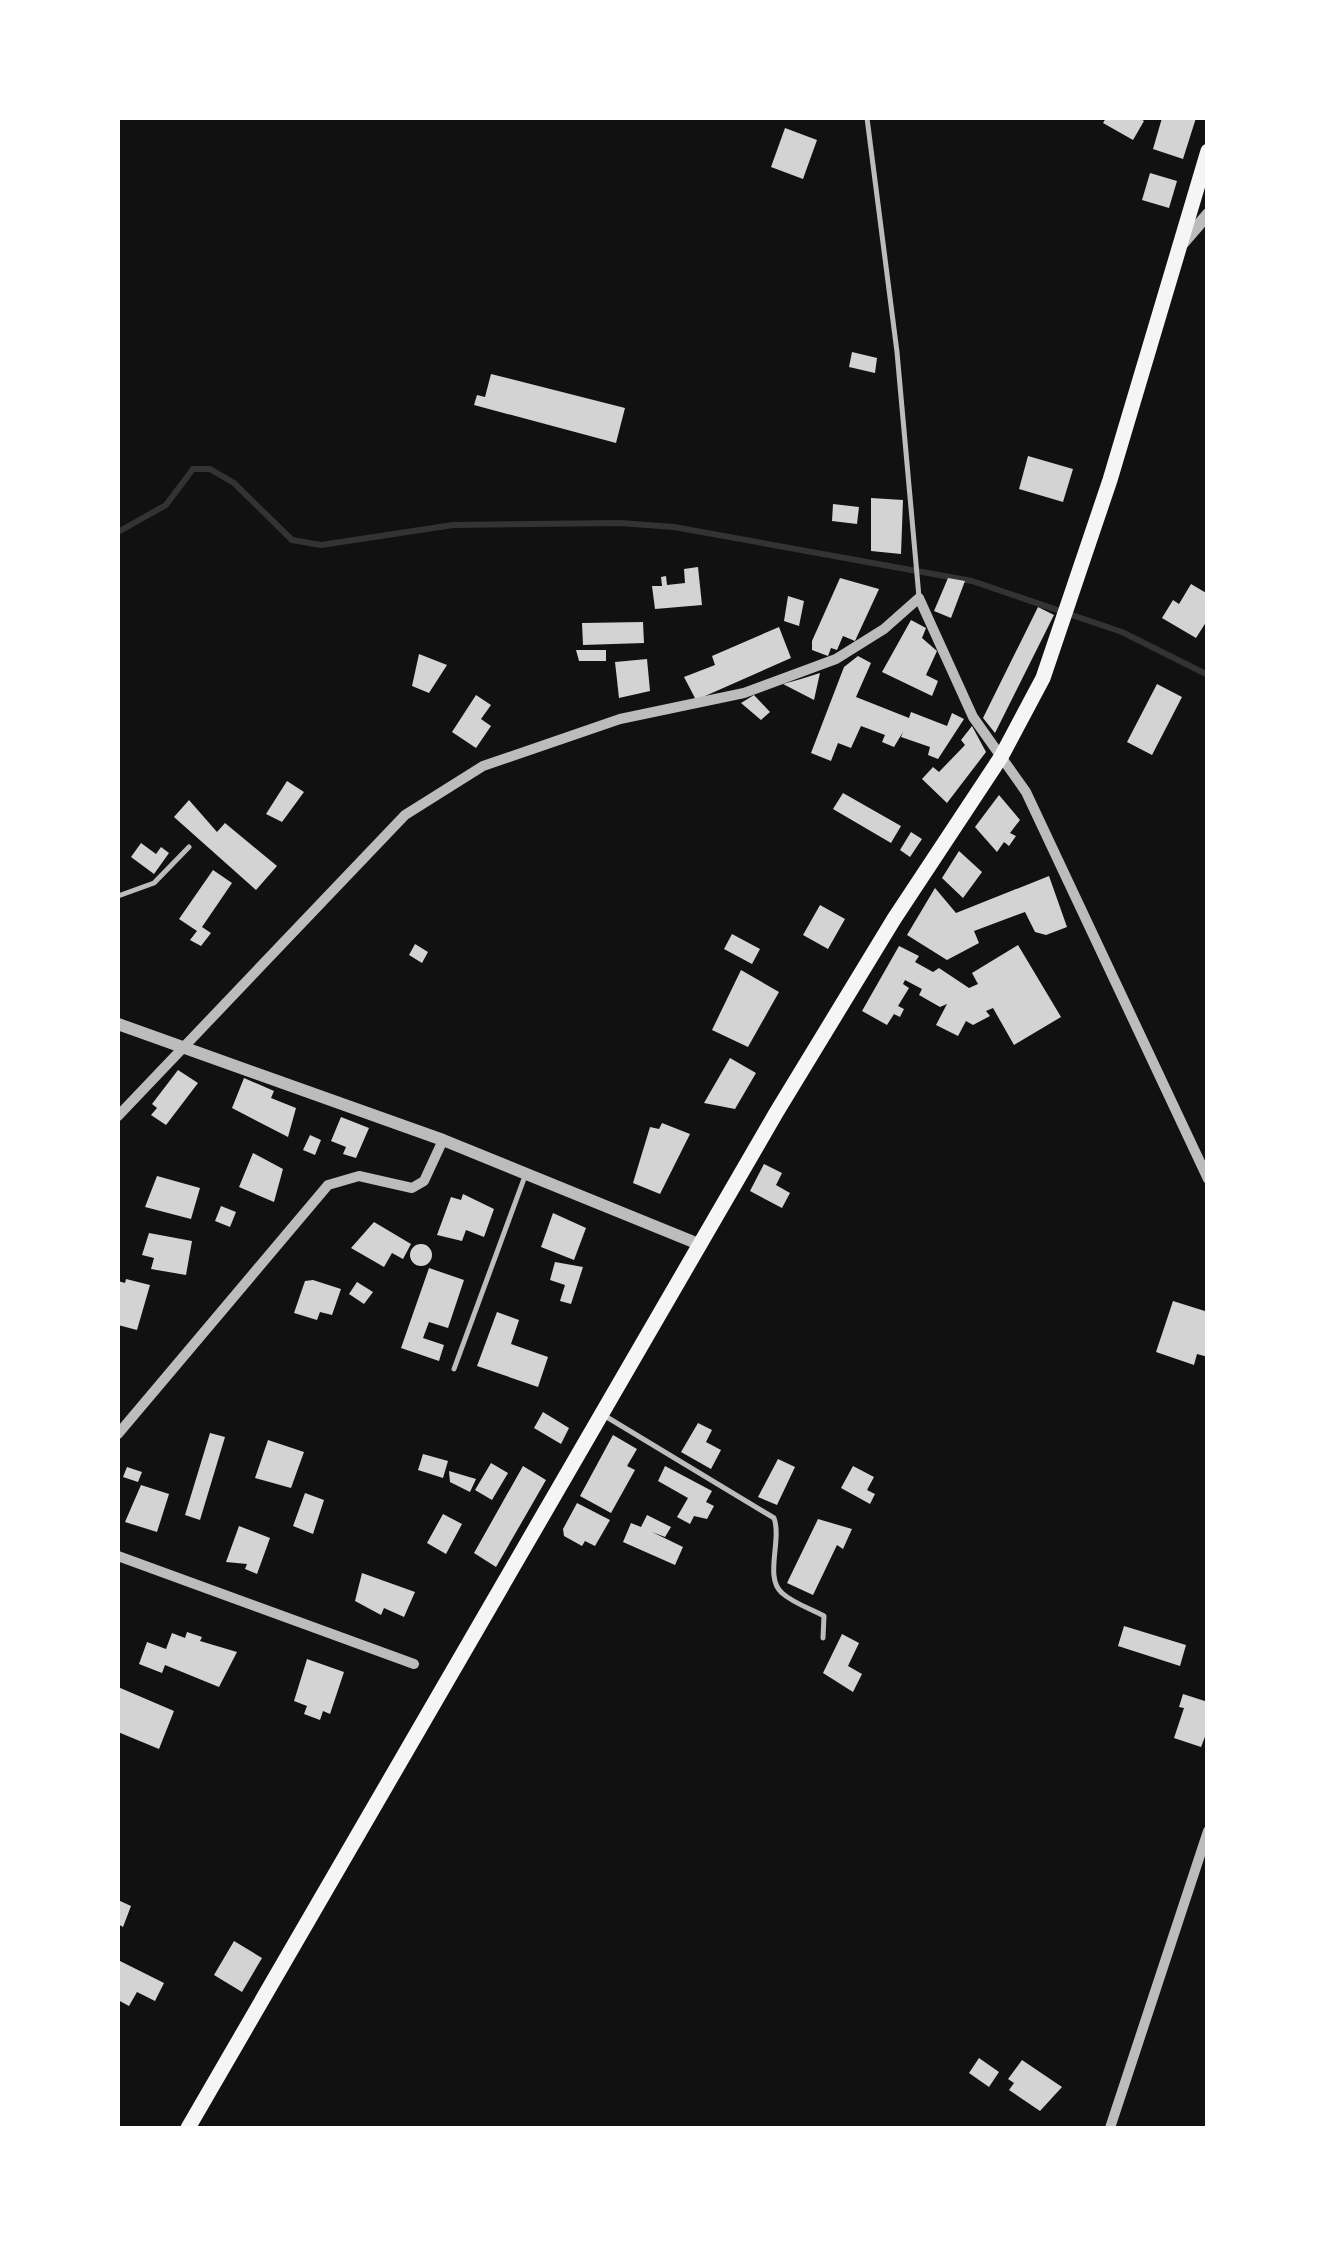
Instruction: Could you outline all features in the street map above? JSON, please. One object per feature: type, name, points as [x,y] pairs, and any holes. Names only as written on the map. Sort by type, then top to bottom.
[{"type":"main road","points":[[188,2128],[700,1246],[873,953],[1001,757],[1043,678],[1065,624],[1208,151]]},
{"type":"street","points":[[1178,249],[1208,214]]},
{"type":"street","points":[[118,1116],[180,1046],[406,814],[482,766],[620,718],[744,693],[836,660],[884,629],[919,598],[973,718],[1026,792],[1208,1179]]},
{"type":"street","points":[[118,1024],[443,1140],[700,1246]]},
{"type":"street","points":[[118,1434],[290,1224],[328,1184],[359,1176],[412,1188],[424,1181],[443,1140]]},
{"type":"street","points":[[118,1556],[414,1664]]},
{"type":"street","points":[[1110,2128],[1208,1831]]},
{"type":"lane","points":[[867,118],[897,352],[919,598]]},
{"type":"lane","points":[[118,896],[154,883],[189,847]]},
{"type":"lane","points":[[454,1369],[526,1173]]},
{"type":"lane","points":[[602,1415],[774,1518],[780,1535],[773,1578],[780,1592],[824,1616],[823,1638]]},
{"type":"building","points":[[1106,118],[1144,121],[1133,140],[1103,123]]},
{"type":"building","points":[[1162,118],[1196,118],[1183,159],[1153,149]]},
{"type":"building","points":[[785,128],[817,140],[803,179],[771,167]]},
{"type":"building","points":[[1150,173],[1177,181],[1169,208],[1142,200]]},
{"type":"building","points":[[852,352],[877,358],[875,373],[849,367]]},
{"type":"building","points":[[491,374],[625,408],[616,443],[474,405],[477,395],[485,397]]},
{"type":"building","points":[[1028,456],[1073,469],[1063,502],[1019,489]]},
{"type":"building","points":[[871,498],[903,500],[901,554],[871,551]]},
{"type":"building","points":[[833,504],[859,507],[857,524],[832,521]]},
{"type":"building","points":[[698,567],[702,605],[655,609],[652,586],[662,586],[661,577],[666,576],[667,585],[685,583],[684,569]]},
{"type":"building","points":[[840,578],[879,589],[855,641],[843,636],[837,650],[831,648],[828,656],[812,650],[812,641]]},
{"type":"building","points":[[948,578],[965,581],[951,618],[934,611]]},
{"type":"building","points":[[1191,584],[1208,594],[1208,619],[1196,638],[1162,618],[1173,600],[1179,604]]},
{"type":"building","points":[[788,596],[804,601],[799,626],[784,621]]},
{"type":"building","points":[[1038,607],[1054,615],[995,733],[983,718]]},
{"type":"building","points":[[911,620],[926,628],[922,638],[937,651],[926,675],[938,681],[932,696],[882,672]]},
{"type":"building","points":[[643,622],[644,643],[583,645],[582,623]]},
{"type":"building","points":[[779,627],[791,658],[696,700],[684,677],[715,665],[712,656]]},
{"type":"building","points":[[576,650],[606,650],[606,661],[579,661]]},
{"type":"building","points":[[419,654],[447,665],[429,693],[412,686]]},
{"type":"building","points":[[858,656],[871,663],[856,697],[909,718],[911,712],[947,726],[952,713],[964,719],[938,759],[928,755],[930,747],[901,737],[903,732],[894,747],[882,742],[885,735],[861,726],[851,748],[838,743],[831,761],[811,753],[844,667]]},
{"type":"building","points":[[647,659],[650,691],[619,698],[615,662]]},
{"type":"building","points":[[820,673],[814,700],[783,684],[801,679]]},
{"type":"building","points":[[1157,684],[1182,697],[1152,755],[1127,742]]},
{"type":"building","points":[[476,695],[491,705],[481,719],[491,726],[476,748],[452,732]]},
{"type":"building","points":[[754,695],[770,712],[761,720],[741,703]]},
{"type":"building","points":[[972,726],[986,752],[947,803],[922,779],[933,767],[939,772],[965,745],[961,740]]},
{"type":"building","points":[[287,781],[304,792],[282,822],[266,814]]},
{"type":"building","points":[[843,793],[901,826],[891,843],[833,809]]},
{"type":"building","points":[[999,795],[1020,820],[1010,833],[1016,836],[1009,846],[1004,842],[997,852],[975,827]]},
{"type":"building","points":[[189,800],[217,832],[225,823],[277,866],[256,890],[174,817]]},
{"type":"building","points":[[911,832],[922,839],[910,857],[900,850]]},
{"type":"building","points":[[141,843],[156,854],[161,847],[169,853],[154,874],[131,857]]},
{"type":"building","points":[[959,851],[982,872],[963,898],[942,878]]},
{"type":"building","points":[[213,870],[232,883],[202,927],[211,933],[201,946],[190,940],[197,931],[179,919]]},
{"type":"building","points":[[1049,876],[1067,927],[1046,935],[1035,932],[1025,912],[974,931],[979,943],[947,960],[907,935],[935,888],[956,913]]},
{"type":"building","points":[[820,905],[845,919],[828,949],[803,935]]},
{"type":"building","points":[[732,934],[760,949],[752,964],[724,949]]},
{"type":"building","points":[[415,944],[428,952],[422,963],[409,955]]},
{"type":"building","points":[[1018,945],[1061,1017],[1014,1045],[993,1008],[986,1011],[990,1016],[973,1025],[966,1021],[958,1036],[936,1025],[947,1004],[940,1007],[919,995],[922,989],[905,980],[903,984],[909,988],[898,1006],[904,1009],[900,1017],[894,1014],[887,1025],[862,1011],[899,946],[919,956],[915,962],[933,972],[939,968],[969,988],[978,984],[972,973]]},
{"type":"building","points":[[741,970],[779,992],[748,1047],[712,1030]]},
{"type":"building","points":[[730,1058],[756,1073],[735,1109],[704,1103]]},
{"type":"building","points":[[178,1070],[198,1083],[166,1125],[151,1115],[157,1108],[152,1104]]},
{"type":"building","points":[[244,1078],[274,1091],[271,1098],[296,1108],[288,1137],[232,1108]]},
{"type":"building","points":[[341,1117],[369,1128],[356,1158],[343,1154],[346,1147],[331,1141]]},
{"type":"building","points":[[662,1123],[690,1134],[660,1194],[633,1183],[650,1127],[659,1129]]},
{"type":"building","points":[[310,1135],[321,1140],[315,1155],[303,1150]]},
{"type":"building","points":[[253,1153],[283,1169],[274,1202],[239,1187]]},
{"type":"building","points":[[764,1164],[782,1173],[776,1185],[790,1193],[782,1208],[750,1191]]},
{"type":"building","points":[[157,1176],[200,1188],[191,1219],[145,1207]]},
{"type":"building","points":[[463,1194],[494,1209],[484,1237],[466,1230],[462,1241],[437,1235],[451,1197],[461,1200]]},
{"type":"building","points":[[221,1206],[236,1212],[230,1227],[215,1221]]},
{"type":"building","points":[[553,1213],[586,1228],[574,1260],[541,1247]]},
{"type":"building","points":[[374,1222],[411,1244],[403,1259],[392,1253],[384,1267],[351,1248]]},
{"type":"building","points":[[149,1233],[192,1241],[186,1275],[151,1269],[154,1258],[142,1255]]},
{"type":"building","points":[[421,1244],[429,1247],[429,1263],[421,1266],[413,1263],[410,1255],[413,1247]]},
{"type":"building","points":[[555,1262],[583,1267],[571,1304],[560,1301],[565,1285],[550,1280]]},
{"type":"building","points":[[429,1268],[464,1280],[448,1328],[429,1322],[423,1338],[444,1345],[439,1361],[401,1348]]},
{"type":"building","points":[[126,1279],[150,1285],[137,1330],[118,1325],[118,1281],[125,1283]]},
{"type":"building","points":[[305,1281],[341,1289],[332,1315],[320,1312],[317,1320],[294,1313]]},
{"type":"building","points":[[357,1282],[373,1292],[364,1304],[349,1294]]},
{"type":"building","points":[[1173,1301],[1208,1312],[1208,1357],[1197,1354],[1194,1365],[1156,1352]]},
{"type":"building","points":[[497,1312],[519,1320],[511,1344],[548,1357],[538,1387],[477,1366]]},
{"type":"building","points":[[543,1412],[569,1428],[561,1444],[534,1428]]},
{"type":"building","points":[[698,1423],[712,1430],[706,1442],[721,1450],[711,1469],[681,1452]]},
{"type":"building","points":[[210,1433],[225,1437],[200,1520],[185,1515]]},
{"type":"building","points":[[613,1435],[637,1449],[627,1466],[635,1470],[611,1513],[580,1496]]},
{"type":"building","points":[[268,1440],[304,1452],[291,1488],[255,1478]]},
{"type":"building","points":[[423,1454],[448,1461],[443,1478],[418,1470]]},
{"type":"building","points":[[778,1459],[795,1467],[777,1505],[758,1497]]},
{"type":"building","points":[[491,1463],[508,1473],[492,1500],[475,1490]]},
{"type":"building","points":[[523,1466],[546,1480],[496,1567],[474,1553]]},
{"type":"building","points":[[665,1466],[712,1491],[706,1502],[714,1506],[707,1519],[694,1516],[690,1524],[677,1517],[688,1498],[658,1481]]},
{"type":"building","points":[[853,1466],[874,1477],[867,1490],[875,1494],[870,1504],[841,1488]]},
{"type":"building","points":[[127,1467],[142,1472],[138,1482],[123,1477]]},
{"type":"building","points":[[449,1471],[476,1479],[470,1492],[450,1482]]},
{"type":"building","points":[[141,1485],[169,1494],[157,1532],[125,1522]]},
{"type":"building","points":[[305,1493],[324,1500],[313,1534],[293,1526]]},
{"type":"building","points":[[577,1503],[610,1520],[595,1546],[585,1541],[582,1546],[564,1536],[563,1529]]},
{"type":"building","points":[[443,1514],[462,1524],[446,1554],[427,1543]]},
{"type":"building","points":[[647,1515],[671,1527],[665,1537],[652,1532],[683,1547],[675,1565],[623,1542],[631,1523],[641,1527]]},
{"type":"building","points":[[818,1519],[852,1529],[843,1549],[837,1545],[813,1595],[787,1583]]},
{"type":"building","points":[[239,1526],[270,1538],[257,1574],[245,1569],[247,1564],[226,1562]]},
{"type":"building","points":[[362,1573],[415,1592],[404,1617],[384,1608],[381,1615],[355,1601]]},
{"type":"building","points":[[1124,1626],[1186,1645],[1180,1666],[1118,1646]]},
{"type":"building","points":[[187,1632],[202,1637],[200,1641],[237,1652],[219,1687],[165,1665],[162,1673],[139,1664],[147,1642],[166,1649],[172,1633],[185,1638]]},
{"type":"building","points":[[842,1634],[859,1643],[848,1666],[862,1674],[853,1692],[823,1673]]},
{"type":"building","points":[[307,1659],[344,1672],[330,1714],[323,1711],[320,1720],[304,1714],[307,1706],[294,1701]]},
{"type":"building","points":[[118,1687],[174,1711],[159,1749],[118,1732]]},
{"type":"building","points":[[1183,1694],[1208,1702],[1208,1729],[1201,1747],[1174,1738],[1184,1708],[1179,1707]]},
{"type":"building","points":[[118,1900],[131,1906],[123,1927],[118,1924]]},
{"type":"building","points":[[234,1941],[262,1958],[242,1992],[214,1975]]},
{"type":"building","points":[[118,1960],[164,1983],[155,2001],[137,1992],[129,2006],[118,2000]]},
{"type":"building","points":[[979,2058],[999,2072],[989,2087],[969,2073]]},
{"type":"building","points":[[1022,2060],[1062,2087],[1040,2111],[1009,2090],[1014,2083],[1008,2079]]},
{"type":"waterway","points":[[118,532],[166,505],[193,469],[210,469],[234,483],[292,540],[321,545],[453,525],[620,523],[674,527],[972,581],[1122,632],[1208,675]]}]
